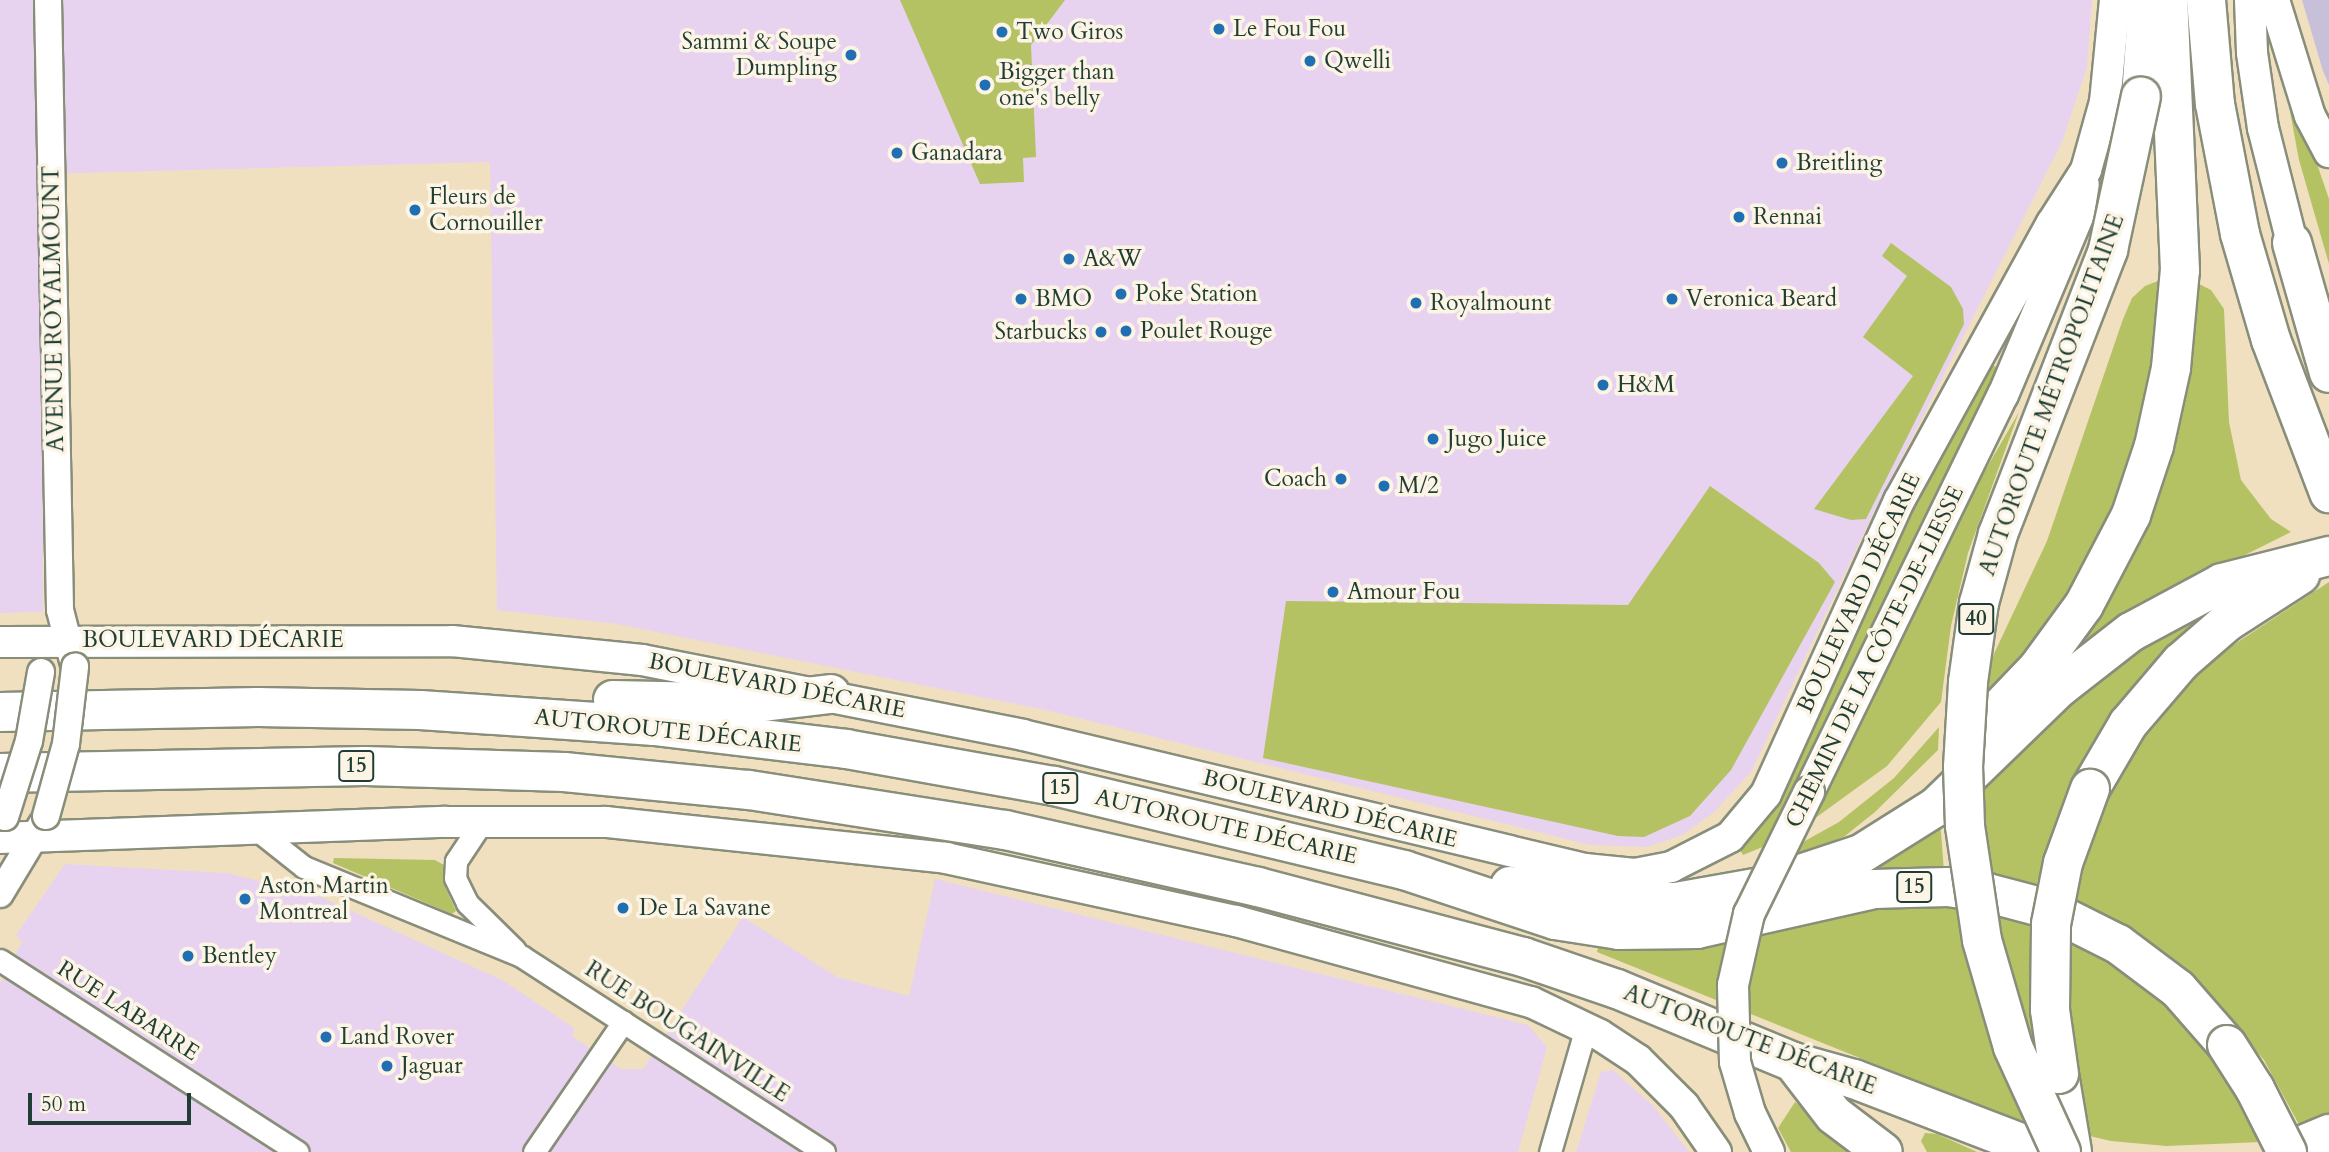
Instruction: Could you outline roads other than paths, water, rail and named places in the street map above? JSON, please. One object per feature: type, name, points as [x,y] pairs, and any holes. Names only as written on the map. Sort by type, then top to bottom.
[{"type":"highway","name":"AUTOROUTE MÉTROPOLITAINE","points":[[2061,1152],[2013,1047],[1982,940],[1965,826],[1967,695],[1975,626],[1998,534],[2097,283],[2118,214],[2141,96],[2148,0]]},
{"type":"highway","points":[[1815,869],[1889,814],[1958,751],[2038,668],[2078,615],[2113,554],[2141,490],[2162,417],[2176,329],[2181,207],[2168,0]]},
{"type":"highway","points":[[2206,0],[2215,104],[2240,234],[2276,353],[2323,464],[2329,493]]},
{"type":"highway","points":[[2292,243],[2329,373]]},
{"type":"highway","points":[[1404,870],[1602,900],[1650,903],[1738,892],[1815,869],[1876,846],[1923,818],[2059,688],[2131,632],[2222,583],[2329,556]]},
{"type":"highway","points":[[2072,1152],[2051,1027],[2050,945],[2063,863],[2090,789],[2128,724],[2181,662],[2227,622],[2329,556]]},
{"type":"highway","points":[[566,719],[615,700],[755,703],[830,694]]},
{"type":"highway","name":"AUTOROUTE DÉCARIE","points":[[0,712],[321,707],[566,719],[785,741],[955,766],[1404,870],[1555,920],[1644,932],[1709,927],[1875,889],[1948,887],[2005,896],[2075,921],[2128,950],[2178,989],[2227,1045],[2255,1089],[2286,1152]]},
{"type":"highway","name":"AUTOROUTE DÉCARIE","points":[[0,772],[464,768],[659,780],[886,809],[1126,855],[1483,945],[1617,989],[1793,1062],[1854,1079],[2044,1152]]},
{"type":"highway","name":"15","points":[[1793,1062],[1834,1115],[1883,1152]]},
{"type":"highway","points":[[2286,1152],[2329,1134]]},
{"type":"main road","name":"BOULEVARD DÉCARIE","points":[[0,642],[490,642],[642,660],[830,694],[1144,762],[1585,869],[1634,874],[1684,864],[1730,837],[1766,794],[1899,501],[2052,222],[2086,170],[2107,93],[2115,0]]},
{"type":"main road","points":[[2250,0],[2258,101],[2292,243],[2329,317]]},
{"type":"main road","points":[[2274,0],[2310,116],[2329,152]]},
{"type":"main road","name":"CHEMIN DE LA CÔTE-DE-LIESSE","points":[[1769,1152],[1750,1113],[1735,1062],[1733,985],[1749,914],[2003,395],[2079,214],[2086,170]]},
{"type":"main road","points":[[2,827],[257,829],[482,821],[650,823],[998,868],[1143,898],[1465,981],[1520,998],[1587,1027],[1650,1071],[1684,1106],[1716,1152]]},
{"type":"street","name":"AVENUE ROYALMOUNT","points":[[48,0],[59,643]]},
{"type":"street","points":[[0,894],[39,827],[69,726],[75,679],[59,643]]},
{"type":"street","points":[[2,827],[59,643]]},
{"type":"street","name":"RUE BOUGAINVILLE","points":[[482,821],[456,862],[455,878],[467,903],[521,956]]},
{"type":"street","name":"RUE BOUGAINVILLE","points":[[257,829],[304,867],[521,956],[824,1152]]},
{"type":"street","name":"RUE LABARRE","points":[[0,960],[298,1152]]},
{"type":"street","points":[[534,1152],[623,1022]]},
{"type":"street","points":[[1550,1152],[1587,1027]]},
{"type":"place","name":"Le Fou Fou","points":[[1219,29]]},
{"type":"place","name":"Two Giros","points":[[1002,32]]},
{"type":"place","name":"Sammi & Soupe Dumpling","points":[[851,55]]},
{"type":"place","name":"Qwelli","points":[[1310,61]]},
{"type":"place","name":"Bigger than one's belly","points":[[985,85]]},
{"type":"place","name":"Ganadara","points":[[897,153]]},
{"type":"place","name":"Breitling","points":[[1782,163]]},
{"type":"place","name":"Fleurs de Cornouiller","points":[[415,210]]},
{"type":"place","name":"Rennai","points":[[1739,217]]},
{"type":"place","name":"A&W","points":[[1069,259]]},
{"type":"place","name":"Poke Station","points":[[1121,294]]},
{"type":"place","name":"BMO","points":[[1021,299]]},
{"type":"place","name":"Veronica Beard","points":[[1672,299]]},
{"type":"place","name":"Royalmount","points":[[1416,303]]},
{"type":"place","name":"Poulet Rouge","points":[[1126,331]]},
{"type":"place","name":"Starbucks","points":[[1101,332]]},
{"type":"place","name":"H&M","points":[[1603,385]]},
{"type":"place","name":"Jugo Juice","points":[[1433,439]]},
{"type":"place","name":"Coach","points":[[1341,479]]},
{"type":"place","name":"M/2","points":[[1384,486]]},
{"type":"place","name":"Amour Fou","points":[[1333,592]]},
{"type":"place","name":"Aston Martin Montreal","points":[[245,899]]},
{"type":"place","name":"De La Savane","points":[[623,908]]},
{"type":"place","name":"Bentley","points":[[188,956]]},
{"type":"place","name":"Land Rover","points":[[326,1037]]},
{"type":"place","name":"Jaguar","points":[[387,1066]]}]
